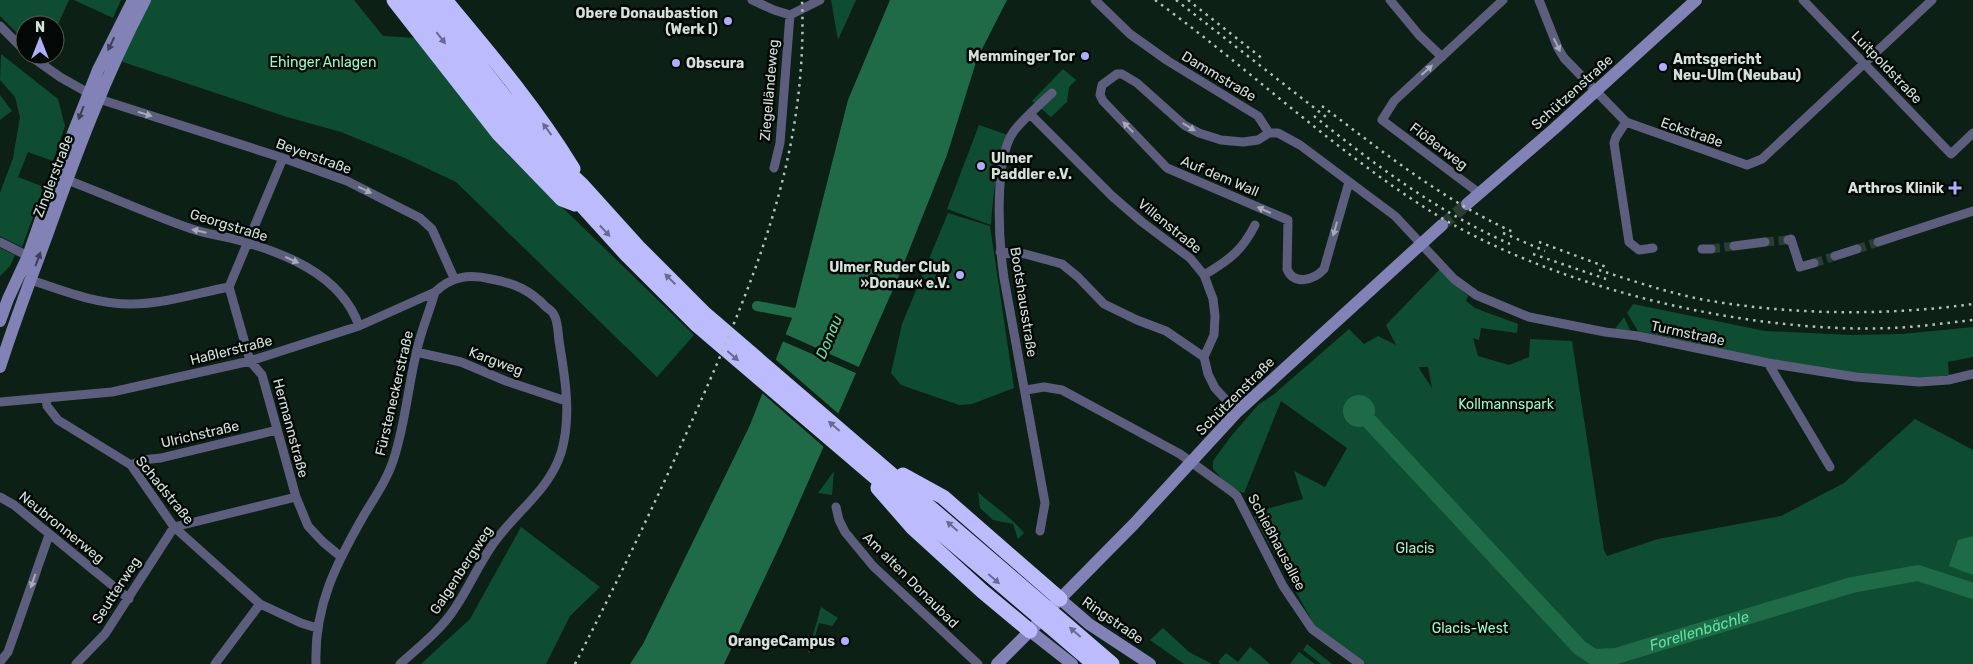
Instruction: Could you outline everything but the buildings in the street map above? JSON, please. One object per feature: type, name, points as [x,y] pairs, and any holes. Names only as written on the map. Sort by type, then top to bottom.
[{"type":"highway","points":[[394,0],[499,134],[562,199],[583,208]]},
{"type":"highway","points":[[411,0],[510,126],[627,255],[908,497],[1112,664]]},
{"type":"highway","points":[[428,0],[544,148],[582,185],[700,319]]},
{"type":"highway","points":[[445,0],[507,74],[559,147],[582,185]]},
{"type":"highway","points":[[867,462],[942,497],[1057,602]]},
{"type":"highway","points":[[867,462],[867,476],[912,528],[982,591],[1033,628]]},
{"type":"highway","points":[[908,497],[1094,664]]},
{"type":"main road","name":"Zinglerstraße","points":[[94,96],[102,62],[133,0]]},
{"type":"main road","name":"Zinglerstraße","points":[[0,321],[62,178],[94,96],[145,0]]},
{"type":"main road","name":"Schützenstraße","points":[[1467,204],[1696,0]]},
{"type":"main road","name":"Zinglerstraße","points":[[0,367],[31,280],[62,178]]},
{"type":"main road","name":"Schützenstraße","points":[[1057,602],[1134,524],[1237,412],[1442,225]]},
{"type":"main road","name":"Ringstraße","points":[[1057,602],[1150,664]]},
{"type":"main road","points":[[997,664],[1033,628],[1072,664]]},
{"type":"street","points":[[752,0],[790,15],[820,0]]},
{"type":"street","name":"Dammstraße","points":[[1095,0],[1130,34],[1168,61],[1258,116],[1269,133]]},
{"type":"street","points":[[1390,0],[1419,35],[1442,57],[1503,0]]},
{"type":"street","name":"Eckstraße","points":[[1539,0],[1558,48],[1564,58],[1626,122],[1747,165],[1762,159],[1932,0]]},
{"type":"street","name":"Luitpoldstraße","points":[[1804,0],[1951,154],[1973,133]]},
{"type":"street","name":"Ziegelländeweg","points":[[774,168],[780,144],[790,15]]},
{"type":"street","points":[[0,26],[15,42]]},
{"type":"street","name":"Flößerweg","points":[[1442,57],[1394,101],[1382,120],[1479,193]]},
{"type":"street","name":"Beyerstraße","points":[[42,65],[94,96],[347,181],[420,218],[432,229],[454,278]]},
{"type":"street","name":"Auf dem Wall","points":[[1269,133],[1258,140],[1243,142],[1221,140],[1199,133],[1184,125],[1137,83],[1122,74],[1111,77],[1102,84],[1100,89],[1103,101],[1168,168],[1288,220],[1287,269],[1290,275],[1296,279],[1313,278],[1324,268],[1349,182]]},
{"type":"street","name":"Bootshausstraße","points":[[1040,531],[1045,503],[1000,252],[999,212],[1004,163],[1013,132],[1052,93]]},
{"type":"street","name":"Villenstraße","points":[[1030,114],[1112,196],[1142,222],[1190,258],[1204,275],[1213,299],[1215,316],[1214,335],[1204,357]]},
{"type":"street","points":[[1626,122],[1614,142],[1629,242],[1639,250],[1653,248]]},
{"type":"street","points":[[1269,133],[1278,133],[1300,144],[1396,216],[1422,244]]},
{"type":"street","points":[[31,280],[107,302],[132,304],[162,301],[229,287],[283,158]]},
{"type":"street","name":"Georgstraße","points":[[62,178],[191,229],[246,243],[295,261],[336,287],[354,311],[359,326]]},
{"type":"street","points":[[1878,242],[1973,211]]},
{"type":"street","points":[[1204,275],[1233,257],[1248,238],[1255,225]]},
{"type":"street","points":[[1788,240],[1791,239],[1800,267],[1814,263]]},
{"type":"street","points":[[0,242],[28,256]]},
{"type":"street","points":[[1734,246],[1765,242]]},
{"type":"street","name":"Turmstraße","points":[[1422,244],[1454,279],[1476,295],[1530,318],[1638,336],[1768,363],[1856,377],[1919,382],[1948,380],[1973,374]]},
{"type":"street","points":[[1835,256],[1857,249]]},
{"type":"street","points":[[1000,252],[1025,254],[1062,264],[1078,277],[1104,304],[1166,331],[1204,357],[1214,388],[1237,412]]},
{"type":"street","name":"Galgenbergweg","points":[[400,664],[435,633],[455,609],[495,541],[533,500],[549,479],[561,453],[566,430],[566,385],[554,315],[535,295],[513,284],[480,277],[454,278]]},
{"type":"street","name":"Haßlerstraße","points":[[0,402],[112,392],[250,361],[359,326],[435,292],[454,278]]},
{"type":"street","name":"Hermannstraße","points":[[229,287],[250,361],[262,374],[296,496],[308,526],[340,556]]},
{"type":"street","name":"Fürsteneckerstraße","points":[[316,664],[317,628],[326,592],[340,556],[394,460],[401,434],[416,352],[435,292]]},
{"type":"street","name":"Kargweg","points":[[416,352],[461,362],[506,381],[566,401]]},
{"type":"street","points":[[1768,363],[1830,467]]},
{"type":"street","name":"Schießhausallee","points":[[1026,390],[1044,387],[1062,390],[1191,461],[1237,496],[1283,586],[1312,629],[1360,664]]},
{"type":"street","name":"Schadstraße","points":[[46,398],[47,406],[58,420],[131,465],[174,527],[260,604],[301,623],[317,628]]},
{"type":"street","name":"Ulrichstraße","points":[[131,465],[142,460],[161,458],[277,430]]},
{"type":"street","points":[[174,527],[296,496]]},
{"type":"street","name":"Neubronnerweg","points":[[0,497],[14,505],[129,599]]},
{"type":"street","name":"Am alten Donaubad","points":[[836,507],[839,520],[848,536],[873,566],[978,664]]},
{"type":"street","name":"Seutterweg","points":[[76,664],[105,634],[174,527]]},
{"type":"street","points":[[0,662],[8,652],[49,535]]},
{"type":"street","points":[[215,664],[260,604]]},
{"type":"green space","points":[[0,0],[69,0],[62,15],[15,15],[15,31],[0,16]]},
{"type":"green space","points":[[74,0],[121,0],[113,18]]},
{"type":"green space","name":"Ehinger Anlagen","points":[[150,0],[354,0],[383,36],[418,38],[504,151],[694,335],[657,377],[456,182],[405,158],[341,132],[287,117],[120,61]]},
{"type":"green space","points":[[831,0],[856,0],[838,40]]},
{"type":"green space","points":[[1,54],[58,99],[65,126],[53,161],[28,152],[18,177],[44,187],[22,247],[0,236],[0,193],[13,158],[20,117],[15,97],[0,80]]},
{"type":"green space","points":[[1063,69],[1076,80],[1069,87],[1067,102],[1051,117],[1032,101]]},
{"type":"green space","points":[[0,95],[12,111],[0,120]]},
{"type":"green space","name":"Ulmer Paddler e.V.","points":[[979,125],[1008,135],[996,180],[991,225],[947,209]]},
{"type":"green space","name":"Ulmer Ruder Club »Donau« e.V.","points":[[948,213],[990,226],[1014,388],[972,404],[959,405],[901,385],[891,373],[902,324]]},
{"type":"green space","points":[[0,248],[15,255],[10,266],[0,276]]},
{"type":"green space","name":"Glacis","points":[[1440,269],[1468,296],[1466,301],[1475,308],[1518,324],[1517,333],[1481,328],[1479,340],[1473,338],[1478,356],[1509,365],[1529,357],[1530,339],[1572,341],[1604,550],[1607,556],[1658,539],[1781,516],[1844,483],[1915,419],[1973,450],[1973,664],[1366,664],[1315,626],[1254,517],[1266,514],[1263,510],[1303,499],[1294,471],[1325,487],[1347,448],[1281,401],[1244,493],[1231,489],[1213,469],[1213,461],[1232,435],[1259,404],[1273,395],[1349,329],[1364,344],[1378,336],[1396,345],[1386,325]],"holes":[[[1419,367],[1428,367],[1432,388]]]},
{"type":"green space","points":[[1633,304],[1765,331],[1851,335],[1902,334],[1973,327],[1973,357],[1948,362],[1949,375],[1915,379],[1862,375],[1786,363],[1638,331],[1627,313]]},
{"type":"green space","points":[[1624,317],[1631,332],[1614,330]]},
{"type":"green space","points":[[834,471],[832,495],[818,493]]},
{"type":"green space","points":[[978,492],[1024,533],[1018,539],[1013,524],[993,520],[980,508]]},
{"type":"green space","points":[[521,527],[600,587],[570,616],[546,664],[421,664],[470,619]]},
{"type":"green space","points":[[821,607],[838,618],[832,626],[819,623],[810,653],[808,652]]},
{"type":"green space","points":[[1163,628],[1189,652],[1212,664],[1184,664],[1150,640]]},
{"type":"green space","points":[[1307,644],[1332,664],[1321,664],[1303,650]]},
{"type":"green space","points":[[1250,647],[1270,664],[1221,664],[1218,662],[1226,653],[1238,662]]},
{"type":"green space","points":[[1299,652],[1315,664],[1290,664]]},
{"type":"water","name":"Donau","points":[[890,0],[1007,0],[977,59],[947,155],[898,278],[782,541],[724,664],[630,664],[643,644],[750,425],[794,313],[848,100]]},
{"type":"water","points":[[1359,395],[1365,396],[1370,400],[1374,405],[1374,417],[1370,422],[1365,426],[1359,427],[1353,426],[1348,422],[1344,417],[1343,411],[1344,405],[1348,400],[1353,396]]},
{"type":"water","points":[[1973,536],[1973,575],[1949,566],[1958,540]]},
{"type":"pier","points":[[783,333],[861,368],[858,374],[780,340]]},
{"type":"pier","points":[[774,358],[840,415],[825,448],[761,392]]},
{"type":"waterway","points":[[757,306],[794,313]]},
{"type":"waterway","name":"Forellenbächle","points":[[1370,422],[1580,648],[1594,657],[1616,656],[1852,585],[1918,573],[1973,591]]},
{"type":"tunnel","points":[[1442,225],[1467,204]]},
{"type":"tunnel","points":[[1765,242],[1788,240]]},
{"type":"tunnel","points":[[1857,249],[1878,242]]},
{"type":"tunnel","points":[[1711,249],[1734,246]]},
{"type":"tunnel","points":[[1814,263],[1835,256]]},
{"type":"railway","points":[[575,664],[623,568],[684,438],[721,355],[759,258],[788,159],[797,108],[802,55],[802,0]]},
{"type":"railway","points":[[1155,0],[1391,185],[1427,209],[1476,237],[1531,261],[1589,283],[1650,300],[1713,314],[1774,323],[1834,328],[1891,328],[1973,320]]},
{"type":"railway","points":[[1176,0],[1326,117]]},
{"type":"railway","points":[[1188,0],[1263,59]]},
{"type":"railway","points":[[1322,106],[1391,158],[1438,190],[1513,232]]},
{"type":"railway","points":[[1314,116],[1384,170],[1432,202],[1510,244]]},
{"type":"railway","points":[[1503,233],[1545,251]]},
{"type":"railway","points":[[1539,242],[1609,268]]},
{"type":"railway","points":[[1533,254],[1606,279]]},
{"type":"railway","points":[[1599,270],[1705,300],[1771,309],[1872,312],[1906,311],[1973,304]]},
{"type":"place","name":"Obere Donaubastion (Werk I)","points":[[728,21]]},
{"type":"place","name":"Memminger Tor","points":[[1085,56]]},
{"type":"place","name":"Obscura","points":[[676,63]]},
{"type":"place","name":"Amtsgericht Neu-Ulm (Neubau)","points":[[1663,67]]},
{"type":"place","name":"Ulmer Paddler e.V.","points":[[981,166]]},
{"type":"place","name":"Arthros Klinik","points":[[1955,188]]},
{"type":"place","name":"Ulmer Ruder Club »Donau« e.V.","points":[[960,275]]},
{"type":"place","name":"OrangeCampus","points":[[845,641]]},
{"type":"park label","name":"Kollmannspark","points":[[1506,404]]},
{"type":"park label","name":"Glacis-West","points":[[1470,628]]}]
